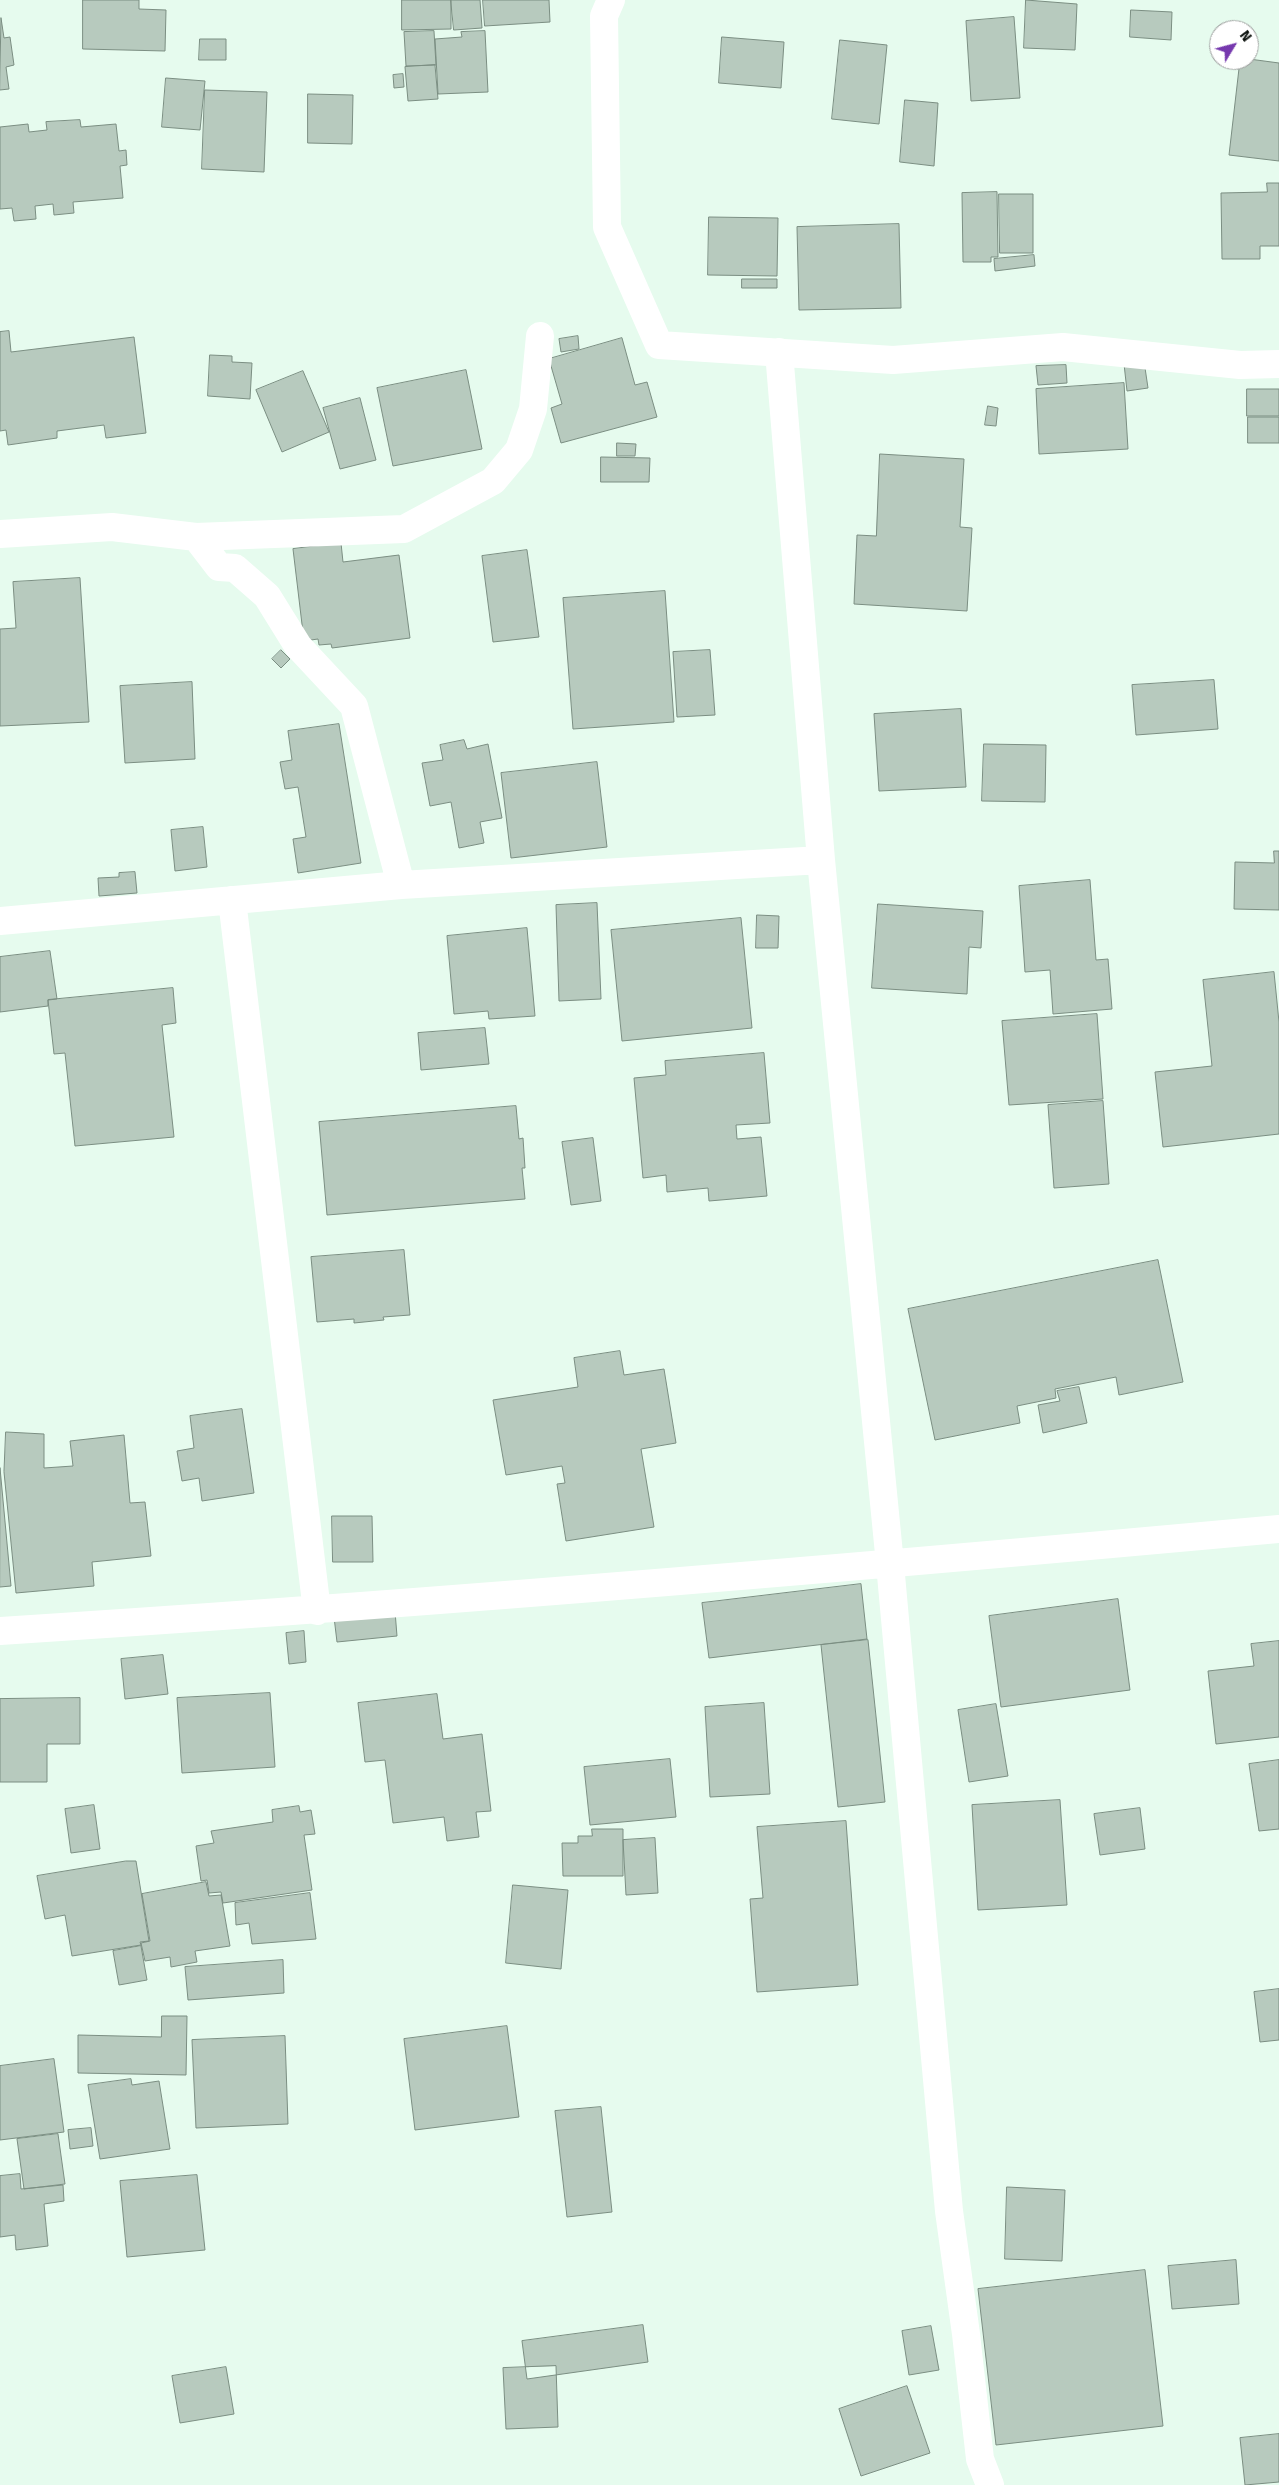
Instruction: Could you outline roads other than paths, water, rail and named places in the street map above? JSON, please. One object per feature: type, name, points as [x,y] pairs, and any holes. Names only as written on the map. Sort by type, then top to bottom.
[{"type":"street","points":[[611,0],[604,16],[607,227],[659,345],[893,360],[1063,347],[1240,365],[1279,364]]},
{"type":"street","points":[[0,534],[112,527],[196,537],[404,529],[493,481],[519,450],[533,409],[540,336]]},
{"type":"street","points":[[779,352],[821,860],[890,1564],[949,2211],[966,2334],[980,2459],[990,2485]]},
{"type":"street","points":[[196,537],[219,567],[235,568],[268,596],[298,646],[354,706],[400,885]]},
{"type":"street","points":[[0,921],[400,885],[821,860]]},
{"type":"street","points":[[232,900],[317,1611]]},
{"type":"street","points":[[0,1631],[317,1611],[890,1564],[1279,1529]]}]
